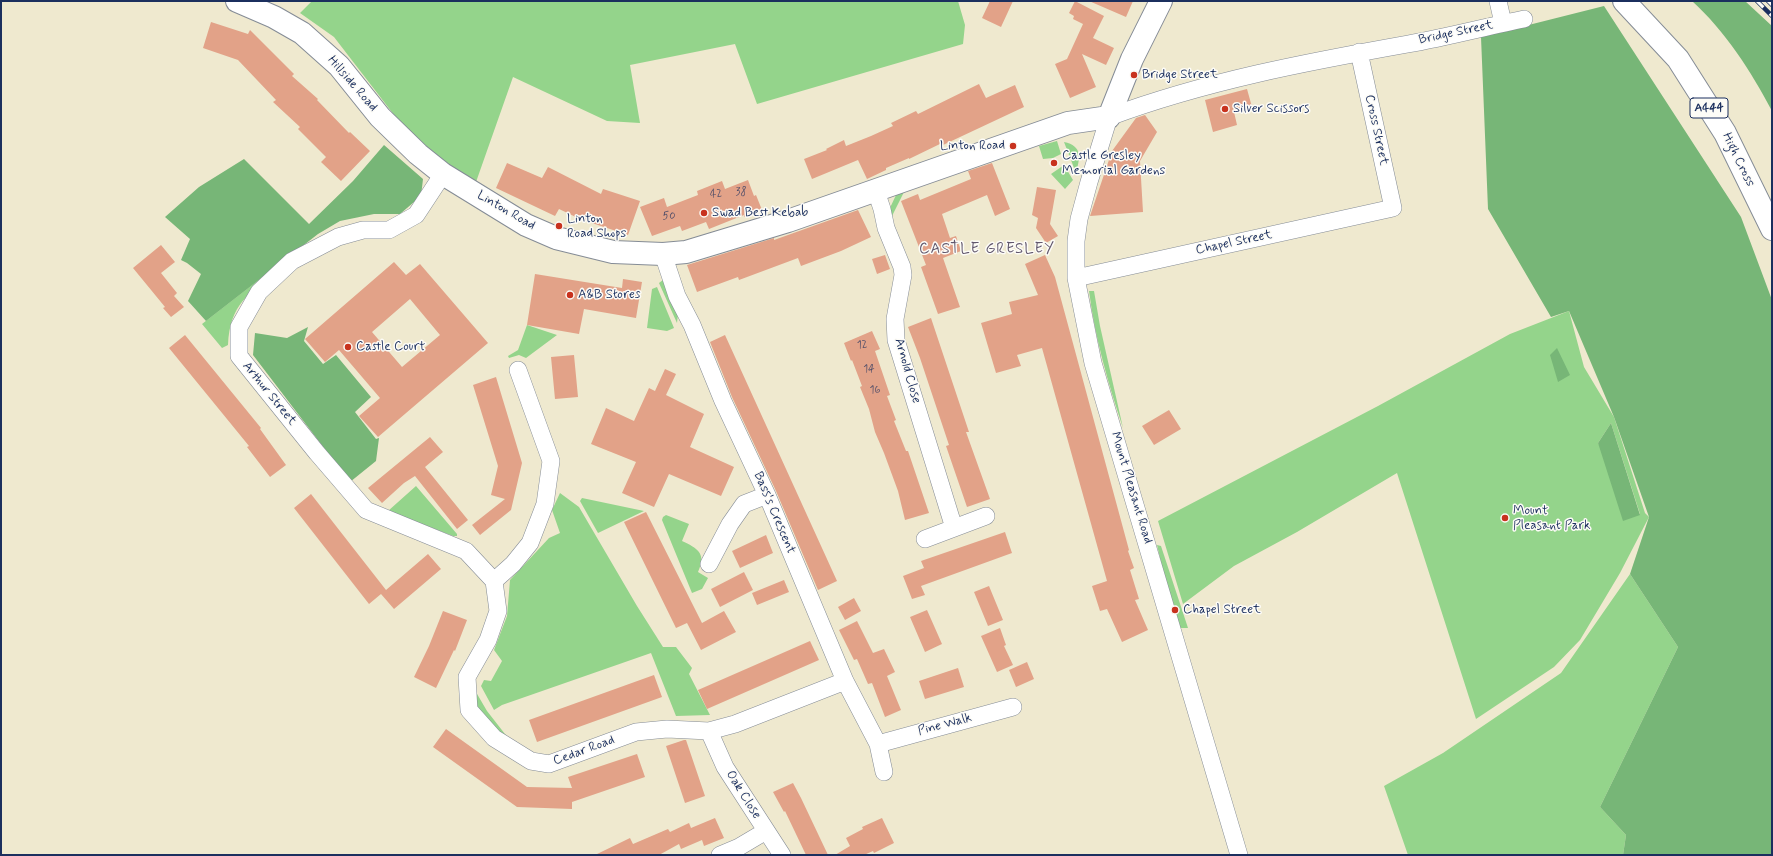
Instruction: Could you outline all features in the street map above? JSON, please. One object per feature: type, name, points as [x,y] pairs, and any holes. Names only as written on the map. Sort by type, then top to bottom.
[{"type":"main road","name":"Hillside Road","points":[[237,1],[274,17],[302,33],[338,66],[380,117],[418,154]]},
{"type":"main road","points":[[1109,117],[1132,60],[1161,1]]},
{"type":"main road","name":"High Cross","points":[[1624,1],[1678,59],[1721,126],[1772,229]]},
{"type":"main road","name":"Linton Road","points":[[418,154],[443,174],[526,225],[556,238],[613,252],[663,254],[686,252],[732,238],[876,191],[1058,126],[1068,123],[1109,117]]},
{"type":"street","points":[[1498,1],[1504,23]]},
{"type":"street","name":"Bridge Street","points":[[1109,117],[1142,105],[1250,74],[1524,19]]},
{"type":"street","name":"Cross Street","points":[[1359,52],[1393,208]]},
{"type":"street","name":"Mount Pleasant Road","points":[[1109,117],[1079,219],[1075,253],[1076,278],[1093,363],[1239,855]]},
{"type":"street","name":"Arthur Street","points":[[443,174],[416,215],[389,230],[363,230],[338,237],[292,261],[259,292],[239,327],[239,356],[317,453],[366,510],[466,551],[494,581]]},
{"type":"street","name":"Arnold Close","points":[[876,191],[886,228],[903,271],[895,319],[896,340],[954,528]]},
{"type":"street","name":"Chapel Street","points":[[1076,278],[1393,208]]},
{"type":"street","name":"Bass's Crescent","points":[[663,254],[677,296],[692,325],[723,401],[767,495],[846,681],[878,744],[884,772]]},
{"type":"street","points":[[494,581],[513,564],[530,543],[545,504],[551,461],[518,370]]},
{"type":"street","points":[[709,564],[730,524],[744,504],[767,495]]},
{"type":"street","points":[[925,539],[986,516]]},
{"type":"street","name":"Cedar Road","points":[[494,581],[498,611],[488,640],[467,677],[469,710],[494,738],[531,761],[549,764],[636,732],[667,729],[709,731],[735,724],[846,681]]},
{"type":"street","name":"Pine Walk","points":[[878,744],[1013,707]]},
{"type":"street","name":"Oak Close","points":[[709,731],[725,767],[782,855]]},
{"type":"street","points":[[720,855],[739,848],[766,831]]},
{"type":"green space","points":[[312,1],[958,1],[965,25],[963,44],[757,104],[735,44],[630,65],[640,123],[607,121],[513,77],[476,182],[418,146],[334,37],[300,13]]},
{"type":"green space","points":[[1692,1],[1745,1],[1772,26],[1772,111],[1755,81],[1726,38]]},
{"type":"green space","points":[[1604,6],[1741,217],[1772,300],[1772,855],[1623,855],[1626,835],[1600,807],[1678,647],[1630,574],[1649,517],[1614,417],[1569,311],[1551,317],[1488,209],[1481,37]]},
{"type":"green space","points":[[1057,141],[1061,154],[1053,158],[1043,159],[1039,146]]},
{"type":"green space","points":[[1064,142],[1074,146],[1079,153],[1076,173]]},
{"type":"green space","points":[[384,145],[423,179],[421,196],[400,214],[374,214],[340,221],[318,234],[206,321],[188,301],[201,274],[181,260],[190,239],[165,217],[199,187],[244,159],[309,224],[353,181]]},
{"type":"green space","points":[[1064,165],[1073,180],[1065,189],[1051,174]]},
{"type":"green space","points":[[904,192],[890,220],[889,210],[896,195]]},
{"type":"green space","points":[[274,268],[277,270],[257,286],[242,302],[232,320],[229,331],[228,345],[222,348],[202,324]]},
{"type":"green space","points":[[663,280],[678,314],[677,323],[659,283]]},
{"type":"green space","points":[[657,287],[674,328],[667,331],[647,328],[652,289]]},
{"type":"green space","points":[[1089,291],[1094,291],[1100,326],[1123,428],[1103,360]]},
{"type":"green space","points":[[1569,311],[1584,367],[1614,417],[1645,513],[1649,517],[1620,573],[1580,640],[1554,667],[1476,719],[1397,473],[1297,532],[1234,566],[1183,604],[1158,521],[1378,406],[1510,334]],"holes":[[[1611,423],[1640,514],[1598,443]]]},
{"type":"green space","points":[[527,325],[557,335],[526,358],[519,355],[509,358],[508,356],[518,350]]},
{"type":"green space","points":[[308,327],[304,341],[323,364],[336,355],[371,397],[355,412],[376,439],[379,438],[376,461],[350,482],[253,355],[255,333],[287,338]]},
{"type":"green space","points":[[1557,348],[1570,375],[1558,382],[1550,355]]},
{"type":"green space","points":[[1611,423],[1640,515],[1623,521],[1598,443]]},
{"type":"green space","points":[[416,486],[457,534],[457,536],[453,536],[388,511]]},
{"type":"green space","points":[[560,493],[579,507],[637,606],[663,647],[676,647],[692,668],[689,674],[710,715],[676,716],[651,653],[502,705],[494,710],[481,686],[484,680],[491,681],[502,661],[494,650],[507,616],[510,580],[549,538],[560,533],[552,510]]},
{"type":"green space","points":[[582,498],[644,511],[598,533],[580,501]]},
{"type":"green space","points":[[666,515],[689,524],[682,541],[696,549],[701,556],[701,566],[698,572],[708,578],[702,589],[692,593],[662,520]]},
{"type":"green space","points":[[1157,545],[1161,546],[1188,628],[1180,628],[1164,575]]},
{"type":"green space","points":[[1630,574],[1678,647],[1600,807],[1626,835],[1623,855],[1408,855],[1384,786],[1443,753],[1561,673]]},
{"type":"green space","points":[[473,687],[487,711],[512,743],[493,729],[476,708]]},
{"type":"building","points":[[990,1],[1013,1],[1001,27],[982,18]]},
{"type":"building","points":[[1075,1],[1104,16],[1093,38],[1114,48],[1106,65],[1082,54],[1096,87],[1070,98],[1055,64],[1067,59],[1083,24],[1073,19],[1074,16],[1069,13]]},
{"type":"building","points":[[1089,1],[1133,1],[1126,17]]},
{"type":"building","points":[[211,22],[248,34],[250,30],[294,74],[292,76],[318,99],[317,100],[349,133],[350,132],[370,151],[341,181],[321,162],[326,157],[298,129],[300,127],[273,102],[276,100],[238,60],[203,48]]},
{"type":"building","points":[[979,84],[986,98],[1015,85],[1024,107],[943,145],[942,143],[886,168],[886,170],[867,179],[858,160],[812,179],[804,159],[827,150],[826,149],[844,140],[846,146],[871,136],[893,126],[891,123],[916,111],[918,114]]},
{"type":"building","name":"Silver Scissors","points":[[1247,89],[1252,107],[1234,112],[1237,125],[1213,132],[1205,100]]},
{"type":"building","points":[[1145,115],[1157,132],[1140,161],[1143,212],[1090,216],[1112,151],[1136,118]]},
{"type":"building","points":[[507,163],[542,178],[548,167],[601,194],[603,189],[640,201],[628,235],[580,219],[559,209],[555,216],[496,188]]},
{"type":"building","points":[[992,163],[1010,209],[995,216],[987,195],[942,214],[950,238],[956,236],[961,251],[943,258],[960,307],[938,314],[921,267],[926,265],[901,201],[918,194],[920,200],[971,179],[968,171]]},
{"type":"building","points":[[748,180],[754,196],[756,195],[762,210],[744,217],[744,215],[709,229],[706,222],[682,231],[680,226],[652,236],[640,207],[664,198],[667,207],[698,195],[697,191],[722,181],[725,189]]},
{"type":"building","points":[[1037,187],[1056,190],[1050,224],[1058,236],[1046,243],[1036,228],[1038,218],[1032,215]]},
{"type":"building","points":[[858,210],[871,237],[841,251],[801,266],[798,258],[739,280],[738,277],[697,292],[687,265],[774,238],[774,240]]},
{"type":"building","points":[[161,245],[175,262],[161,273],[177,293],[174,296],[184,307],[171,317],[163,308],[165,307],[133,268]]},
{"type":"building","points":[[885,255],[890,269],[877,274],[872,259]]},
{"type":"building","points":[[1045,255],[1055,277],[1129,550],[1128,551],[1134,568],[1130,570],[1139,599],[1135,600],[1148,630],[1122,642],[1107,609],[1100,611],[1092,586],[1107,581],[1042,348],[1017,355],[1021,366],[996,373],[981,323],[1012,314],[1009,302],[1038,295],[1025,264]]},
{"type":"building","name":"Castle Court","points":[[394,262],[406,275],[420,264],[488,343],[378,437],[359,416],[380,398],[339,350],[325,362],[305,339]],"holes":[[[410,299],[440,335],[402,367],[372,332]]]},
{"type":"building","points":[[535,274],[622,288],[623,279],[642,282],[636,318],[584,309],[579,334],[527,325]]},
{"type":"building","points":[[931,318],[969,432],[966,432],[990,499],[967,507],[946,446],[949,445],[908,327]]},
{"type":"building","points":[[872,331],[880,349],[875,351],[890,395],[887,396],[896,420],[894,421],[906,451],[908,451],[929,513],[905,520],[898,491],[875,432],[869,409],[860,387],[862,386],[844,343]]},
{"type":"building","points":[[185,335],[261,428],[260,429],[286,465],[270,477],[247,447],[249,446],[169,348]]},
{"type":"building","points":[[725,335],[837,581],[818,590],[776,491],[732,397],[710,342]]},
{"type":"building","points":[[574,355],[578,397],[555,399],[551,357]]},
{"type":"building","points":[[665,369],[676,374],[666,395],[704,414],[690,447],[734,467],[721,496],[669,474],[654,507],[622,493],[636,462],[591,444],[606,408],[634,421],[649,388],[655,391]]},
{"type":"building","points":[[496,377],[522,463],[511,510],[480,535],[472,525],[505,499],[491,495],[498,466],[473,385]]},
{"type":"building","points":[[1169,410],[1181,429],[1154,445],[1142,426]]},
{"type":"building","points":[[430,437],[443,452],[425,467],[468,520],[457,529],[415,476],[404,483],[382,503],[368,488]]},
{"type":"building","points":[[311,494],[386,590],[428,554],[441,569],[394,609],[381,594],[369,604],[294,508]]},
{"type":"building","points":[[646,512],[702,623],[724,611],[736,632],[701,650],[687,623],[676,628],[624,522]]},
{"type":"building","points":[[1005,532],[1012,553],[921,586],[925,595],[912,599],[903,576],[924,568],[921,561]]},
{"type":"building","points":[[766,535],[773,553],[740,568],[732,551]]},
{"type":"building","points":[[744,572],[753,590],[720,607],[711,589]]},
{"type":"building","points":[[784,580],[789,592],[757,605],[752,593]]},
{"type":"building","points":[[989,586],[1003,620],[988,626],[974,592]]},
{"type":"building","points":[[854,598],[861,611],[845,620],[838,607]]},
{"type":"building","points":[[927,610],[942,644],[925,652],[910,617]]},
{"type":"building","points":[[443,611],[467,620],[455,651],[454,650],[436,688],[414,677],[429,646]]},
{"type":"building","points":[[857,621],[873,653],[884,649],[895,672],[887,676],[901,710],[885,717],[872,683],[868,684],[857,659],[854,660],[839,630]]},
{"type":"building","points":[[1000,628],[1006,645],[1004,646],[1013,665],[997,672],[981,636]]},
{"type":"building","points":[[810,641],[819,660],[707,709],[698,690]]},
{"type":"building","points":[[1027,662],[1034,679],[1016,687],[1009,670]]},
{"type":"building","points":[[958,668],[964,687],[925,699],[919,681]]},
{"type":"building","points":[[654,675],[662,697],[537,742],[529,720]]},
{"type":"building","points":[[446,729],[527,787],[572,788],[568,777],[637,754],[645,777],[572,802],[572,809],[517,807],[433,747]]},
{"type":"building","points":[[686,740],[705,796],[685,803],[666,746]]},
{"type":"building","points":[[793,783],[828,855],[806,855],[785,811],[784,812],[773,792]]},
{"type":"building","points":[[715,818],[724,838],[704,846],[702,840],[681,849],[679,844],[659,855],[595,855],[630,838],[633,844],[668,829],[670,832],[689,823],[691,828]]},
{"type":"building","points":[[882,818],[894,843],[874,853],[873,851],[864,855],[835,855],[850,846],[846,838],[863,829],[862,827]]},
{"type":"railway","points":[[1757,1],[1772,16]]},
{"type":"railway","points":[[1768,1],[1772,5]]},
{"type":"place","name":"Bridge Street","points":[[1134,75]]},
{"type":"place","name":"Silver Scissors","points":[[1225,109]]},
{"type":"place","name":"Linton Road","points":[[1013,146]]},
{"type":"place","name":"Castle Gresley Memorial Gardens","points":[[1054,163]]},
{"type":"place","name":"Swad Best Kebab","points":[[704,213]]},
{"type":"place","name":"Linton Road Shops","points":[[559,226]]},
{"type":"place","name":"A&B Stores","points":[[570,295]]},
{"type":"place","name":"Castle Court","points":[[348,347]]},
{"type":"place","name":"Mount Pleasant Park","points":[[1505,518]]},
{"type":"place","name":"Chapel Street","points":[[1175,610]]},
{"type":"district","name":"CASTLE GRESLEY","points":[[987,250]]}]
